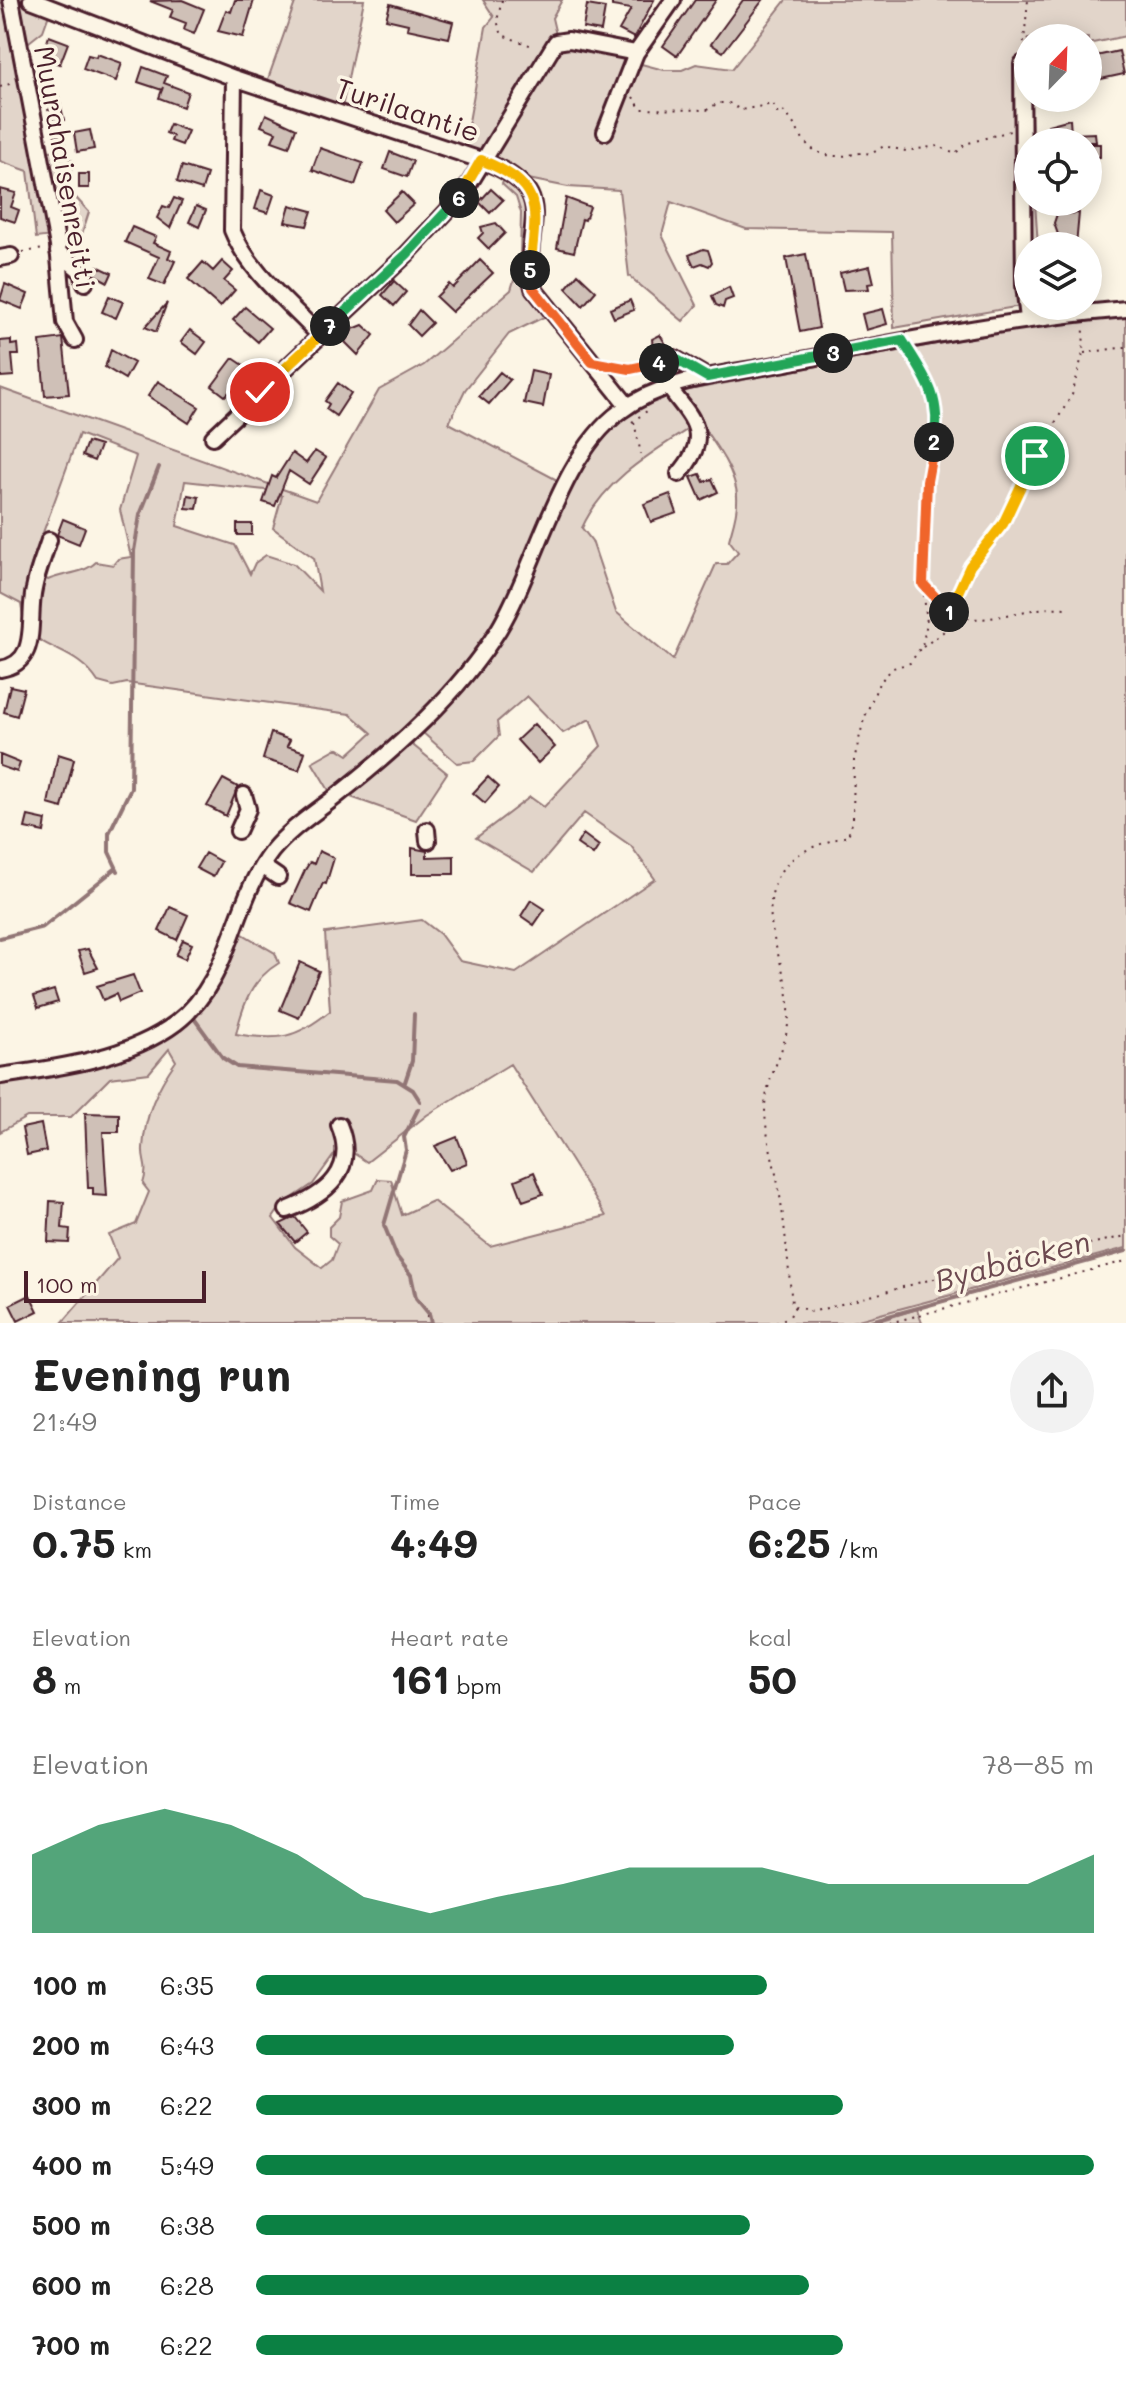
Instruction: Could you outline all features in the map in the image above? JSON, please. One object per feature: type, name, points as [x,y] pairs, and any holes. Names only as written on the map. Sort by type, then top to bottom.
[{"type":"street","name":"Muurahaisenreitti","points":[[11,0],[58,249],[65,322],[75,340]]},
{"type":"street","name":"Turilaantie","points":[[31,0],[234,78],[481,160],[519,178],[532,199],[535,214],[530,276],[533,288],[628,406]]},
{"type":"street","points":[[605,132],[636,53],[673,0]]},
{"type":"street","points":[[213,437],[407,254],[463,194],[547,52],[556,42],[569,40],[636,53]]},
{"type":"street","points":[[234,78],[232,230],[240,249],[254,266],[319,335]]},
{"type":"street","points":[[1023,112],[1023,128]]},
{"type":"street","points":[[58,249],[82,272],[85,283]]},
{"type":"street","points":[[1102,311],[1126,309]]},
{"type":"street","points":[[0,1076],[108,1054],[138,1043],[192,1009],[215,978],[262,866],[282,839],[411,732],[470,670],[501,625],[547,524],[586,450],[603,428],[628,406],[667,387],[707,377],[1022,320]]},
{"type":"street","points":[[679,474],[693,459],[699,443],[690,414],[667,387],[660,373],[662,363],[674,358],[707,377]]},
{"type":"street","points":[[0,669],[19,662],[29,647],[33,592],[49,540]]},
{"type":"street","points":[[238,831],[248,809],[244,795]]},
{"type":"street","points":[[262,866],[278,877]]},
{"type":"street","points":[[287,1210],[321,1195],[337,1176],[346,1155],[346,1142],[339,1125]]},
{"type":"path","points":[[502,0],[497,21],[502,35],[547,52]]},
{"type":"path","points":[[1026,24],[1028,0]]},
{"type":"path","points":[[622,90],[638,101],[641,109],[662,112],[707,110],[718,103],[729,103],[741,110],[773,104],[777,113],[782,110],[791,119],[792,127],[813,150],[838,156],[858,151],[871,154],[884,146],[906,151],[937,146],[955,154],[965,144],[1014,130]]},
{"type":"path","points":[[48,109],[51,127],[64,138],[68,160],[50,159]]},
{"type":"path","points":[[65,144],[71,143]]},
{"type":"path","points":[[5,257],[58,249]]},
{"type":"path","points":[[918,650],[943,632],[970,566],[1003,524],[1035,456],[1072,395],[1083,353],[1085,320]]},
{"type":"path","points":[[902,340],[931,385],[938,410],[927,481],[923,584],[927,623],[910,663],[893,668],[879,683],[864,719],[854,760],[853,820],[848,836],[815,845],[784,866],[775,882],[768,919],[789,1009],[786,1040],[765,1103],[767,1138],[777,1178],[792,1305],[812,1312],[925,1281],[1126,1236]]},
{"type":"path","points":[[1083,353],[1126,347]]},
{"type":"path","points":[[592,362],[630,369],[662,363]]},
{"type":"path","points":[[628,406],[641,454]]},
{"type":"path","points":[[923,584],[951,613],[974,621],[1047,607],[1066,608]]},
{"type":"path","points":[[889,1323],[1126,1261]]},
{"type":"path","points":[[776,1323],[790,1316],[795,1306]]},
{"type":"path","points":[[426,1316],[433,1317]]},
{"type":"shaded area","points":[[0,0],[5,0],[36,153],[56,150],[73,161],[68,189],[89,212],[81,237],[59,200],[50,213],[53,236],[36,238],[28,171],[0,161]]},
{"type":"shaded area","points":[[15,0],[31,0],[51,9],[43,31],[24,46]]},
{"type":"shaded area","points":[[296,0],[364,0],[342,108],[267,82]]},
{"type":"shaded area","points":[[483,0],[562,0],[552,18],[559,48],[573,46],[664,70],[682,70],[696,64],[732,69],[786,0],[1126,0],[1126,36],[1102,41],[1102,24],[1014,24],[1014,112],[1031,112],[1031,128],[1014,128],[1014,216],[1036,216],[1037,232],[1014,232],[1014,307],[894,328],[892,232],[746,229],[671,202],[662,235],[697,305],[683,321],[629,276],[619,190],[568,187],[528,179],[539,215],[530,276],[552,313],[509,334],[465,390],[449,423],[559,481],[512,587],[478,645],[420,713],[330,792],[312,762],[337,748],[348,755],[372,733],[350,714],[127,683],[113,686],[98,682],[82,664],[25,630],[21,604],[0,593],[0,388],[316,501],[379,390],[424,365],[511,290],[520,260],[521,213],[516,197],[502,184],[507,172],[463,155],[486,27],[494,17]],"holes":[[[79,434],[136,456],[120,510],[131,557],[118,559],[113,565],[96,562],[86,569],[48,580],[29,571]],[[185,481],[265,490],[282,496],[273,528],[314,558],[320,591],[294,564],[266,555],[255,563],[250,574],[235,545],[177,526]]]},
{"type":"shaded area","points":[[1126,316],[1126,1248],[847,1323],[62,1323],[118,1258],[109,1235],[136,1224],[149,1192],[143,1184],[146,1124],[158,1091],[176,1061],[169,1049],[149,1073],[110,1078],[71,1117],[27,1117],[0,1132],[0,1084],[33,1078],[178,1031],[220,981],[241,933],[275,953],[279,963],[262,977],[250,993],[236,1034],[286,1036],[307,1027],[330,1011],[325,933],[422,920],[440,934],[460,961],[516,973],[655,879],[631,846],[584,813],[534,872],[476,838],[530,797],[544,807],[601,746],[590,719],[563,733],[527,696],[497,722],[499,736],[474,761],[457,763],[422,732],[488,656],[506,627],[555,516],[584,461],[601,438],[621,419],[671,394],[693,426],[615,482],[591,511],[582,528],[592,541],[616,612],[673,660],[716,564],[727,564],[738,552],[729,540],[737,502],[732,474],[678,392],[1044,324]],"holes":[[[510,1064],[606,1216],[490,1246],[433,1201],[402,1215],[391,1180],[378,1179],[373,1190],[342,1201],[339,1217],[329,1227],[329,1236],[338,1244],[332,1260],[322,1268],[295,1247],[273,1218],[282,1205],[313,1184],[341,1145],[367,1162],[427,1115]]]},
{"type":"shaded area","points":[[409,742],[447,773],[416,820],[348,796]]},
{"type":"shaded area","points":[[917,1309],[922,1323],[872,1323]]},
{"type":"building","points":[[182,0],[204,9],[194,34],[184,30],[186,23],[170,17],[173,10],[150,1]]},
{"type":"building","points":[[235,0],[254,0],[243,37],[218,31],[226,10],[231,12]]},
{"type":"building","points":[[612,0],[654,0],[634,38],[619,30],[631,9],[612,6]]},
{"type":"building","points":[[695,0],[716,0],[677,56],[663,46]]},
{"type":"building","points":[[743,0],[763,0],[723,52],[711,44]]},
{"type":"building","points":[[390,4],[453,22],[449,38],[407,29],[408,24],[386,19]]},
{"type":"building","points":[[587,5],[605,8],[601,31],[583,28]]},
{"type":"building","points":[[49,36],[68,43],[60,64],[46,60],[48,55],[43,54]]},
{"type":"building","points":[[1119,51],[1124,74],[1102,79],[1102,55]]},
{"type":"building","points":[[97,54],[122,63],[116,81],[83,69],[88,55],[96,57]]},
{"type":"building","points":[[143,67],[167,76],[164,83],[188,92],[183,107],[159,98],[162,90],[138,82]]},
{"type":"building","points":[[58,94],[64,120],[61,121],[62,135],[55,136],[48,95]]},
{"type":"building","points":[[266,114],[296,128],[289,147],[272,141],[276,132],[261,126]]},
{"type":"building","points":[[1070,119],[1071,128],[1048,128],[1048,125]]},
{"type":"building","points":[[170,124],[188,131],[182,145],[171,141],[173,136],[166,133]]},
{"type":"building","points":[[90,130],[94,149],[77,152],[74,133]]},
{"type":"building","points":[[320,148],[363,163],[355,185],[312,170]]},
{"type":"building","points":[[390,152],[413,161],[407,177],[384,169]]},
{"type":"building","points":[[182,166],[207,174],[202,190],[177,182]]},
{"type":"building","points":[[79,174],[89,174],[89,188],[79,188]]},
{"type":"building","points":[[0,189],[16,193],[11,207],[19,210],[15,222],[0,217]]},
{"type":"building","points":[[491,189],[503,200],[490,213],[479,202]]},
{"type":"building","points":[[261,190],[274,195],[268,213],[255,209]]},
{"type":"building","points":[[402,192],[414,204],[394,222],[383,210]]},
{"type":"building","points":[[174,198],[182,201],[170,228],[157,218],[163,206],[169,208]]},
{"type":"building","points":[[566,198],[590,207],[585,220],[582,219],[574,252],[557,248]]},
{"type":"building","points":[[290,205],[312,211],[307,226],[285,222]]},
{"type":"building","points":[[196,206],[206,210],[199,227],[189,222]]},
{"type":"building","points":[[1056,216],[1079,216],[1077,232],[1057,232],[1054,223]]},
{"type":"building","points":[[496,223],[505,233],[489,249],[478,238],[483,233],[481,227]]},
{"type":"building","points":[[132,227],[156,237],[153,243],[171,251],[168,258],[175,261],[164,285],[149,279],[159,257],[125,242]]},
{"type":"building","points":[[708,250],[712,262],[709,266],[702,263],[694,266],[689,255]]},
{"type":"building","points":[[806,254],[819,328],[800,332],[786,258]]},
{"type":"building","points":[[480,260],[493,273],[452,312],[436,297],[449,284],[453,288]]},
{"type":"building","points":[[222,261],[233,271],[224,281],[235,290],[220,307],[188,279],[203,262],[213,271]]},
{"type":"building","points":[[97,266],[112,273],[108,282],[93,274]]},
{"type":"building","points":[[870,266],[874,283],[868,284],[869,289],[844,290],[840,273]]},
{"type":"building","points":[[578,274],[596,291],[583,306],[566,288]]},
{"type":"building","points":[[394,281],[406,292],[394,306],[382,295]]},
{"type":"building","points":[[5,284],[28,294],[22,309],[0,300]]},
{"type":"building","points":[[729,287],[733,298],[725,301],[723,308],[716,305],[712,296]]},
{"type":"building","points":[[109,296],[123,302],[116,318],[102,312]]},
{"type":"building","points":[[630,300],[634,310],[614,318],[610,309]]},
{"type":"building","points":[[167,303],[156,332],[145,327]]},
{"type":"building","points":[[245,307],[270,328],[258,342],[233,320]]},
{"type":"building","points":[[883,309],[887,324],[866,330],[862,314]]},
{"type":"building","points":[[419,310],[432,323],[419,336],[408,325]]},
{"type":"building","points":[[363,325],[374,335],[358,355],[345,342],[353,329]]},
{"type":"building","points":[[190,330],[206,342],[197,354],[181,342]]},
{"type":"building","points":[[660,335],[669,349],[654,358],[652,339]]},
{"type":"building","points":[[63,338],[69,394],[45,396],[40,341]]},
{"type":"building","points":[[11,340],[11,345],[18,344],[19,355],[12,355],[14,376],[1,377],[0,341]]},
{"type":"building","points":[[111,350],[134,363],[125,379],[105,367]]},
{"type":"building","points":[[233,358],[245,366],[234,388],[225,396],[212,386]]},
{"type":"building","points":[[531,371],[549,375],[543,407],[524,403]]},
{"type":"building","points":[[500,372],[510,380],[489,404],[479,396]]},
{"type":"building","points":[[158,381],[199,407],[189,423],[148,396]]},
{"type":"building","points":[[338,383],[351,393],[336,416],[326,409],[329,404],[325,401]]},
{"type":"building","points":[[87,442],[100,446],[94,461],[82,456]]},
{"type":"building","points":[[315,451],[326,458],[309,484],[289,471],[275,506],[263,502],[272,476],[276,478],[292,453],[306,463]]},
{"type":"building","points":[[700,474],[704,482],[712,479],[718,492],[701,500],[691,477]]},
{"type":"building","points":[[670,494],[677,513],[651,522],[644,504]]},
{"type":"building","points":[[188,495],[199,497],[197,509],[186,508]]},
{"type":"building","points":[[63,519],[85,528],[79,544],[57,535]]},
{"type":"building","points":[[237,524],[252,524],[252,535],[237,535]]},
{"type":"building","points":[[10,686],[24,689],[17,716],[4,712]]},
{"type":"building","points":[[534,724],[555,747],[538,763],[517,740]]},
{"type":"building","points":[[271,733],[290,740],[287,746],[305,752],[299,770],[263,759]]},
{"type":"building","points":[[58,754],[74,759],[62,808],[48,804]]},
{"type":"building","points":[[0,755],[20,763],[17,772],[0,766]]},
{"type":"building","points":[[488,777],[499,787],[485,803],[473,793]]},
{"type":"building","points":[[223,779],[238,787],[226,816],[207,806]]},
{"type":"building","points":[[28,816],[46,820],[44,832],[25,828]]},
{"type":"building","points":[[583,834],[599,846],[593,855],[577,844]]},
{"type":"building","points":[[412,848],[427,851],[427,857],[454,856],[454,874],[412,874]]},
{"type":"building","points":[[319,851],[334,858],[326,884],[323,883],[311,912],[290,903],[305,870],[310,862],[314,864]]},
{"type":"building","points":[[205,853],[221,862],[213,877],[196,868]]},
{"type":"building","points":[[531,900],[545,909],[534,925],[521,916]]},
{"type":"building","points":[[170,907],[188,915],[177,940],[159,931]]},
{"type":"building","points":[[183,940],[192,944],[185,959],[176,955]]},
{"type":"building","points":[[88,949],[98,968],[85,972],[78,951]]},
{"type":"building","points":[[300,962],[319,971],[299,1018],[280,1010]]},
{"type":"building","points":[[133,975],[140,993],[119,1002],[116,994],[103,1000],[97,986]]},
{"type":"building","points":[[54,990],[58,1002],[38,1008],[34,996]]},
{"type":"building","points":[[85,1113],[119,1114],[119,1132],[103,1132],[107,1196],[93,1195],[93,1188],[88,1188]]},
{"type":"building","points":[[41,1124],[46,1151],[27,1155],[22,1128]]},
{"type":"building","points":[[457,1137],[467,1163],[450,1170],[435,1146]]},
{"type":"building","points":[[534,1172],[543,1194],[523,1201],[515,1180]]},
{"type":"building","points":[[50,1201],[64,1202],[62,1228],[70,1229],[69,1243],[48,1242]]},
{"type":"building","points":[[295,1217],[307,1232],[295,1242],[280,1224]]},
{"type":"building","points":[[30,1295],[38,1311],[18,1321],[10,1305]]},
{"type":"waterway","points":[[118,871],[109,852],[109,833],[131,788],[134,551],[140,515],[159,467]]},
{"type":"waterway","points":[[0,938],[43,927],[115,869]]},
{"type":"waterway","points":[[405,1082],[412,1061],[414,1014]]},
{"type":"waterway","points":[[193,1017],[223,1058],[237,1067],[397,1080],[413,1090],[420,1101]]},
{"type":"waterway","points":[[418,1109],[404,1137],[406,1150],[384,1225],[397,1257],[411,1275],[416,1298],[429,1314],[431,1323]]},
{"type":"waterway","name":"Byabäcken","points":[[863,1323],[1126,1251]]},
{"type":"route","points":[[260,392],[407,254],[463,194],[481,160],[519,178],[532,199],[535,214],[530,276],[533,288],[592,362],[630,369],[674,358],[707,377],[902,340],[931,385],[938,410],[927,481],[922,577],[933,598],[951,613],[970,566],[1003,524],[1035,456]]}]
